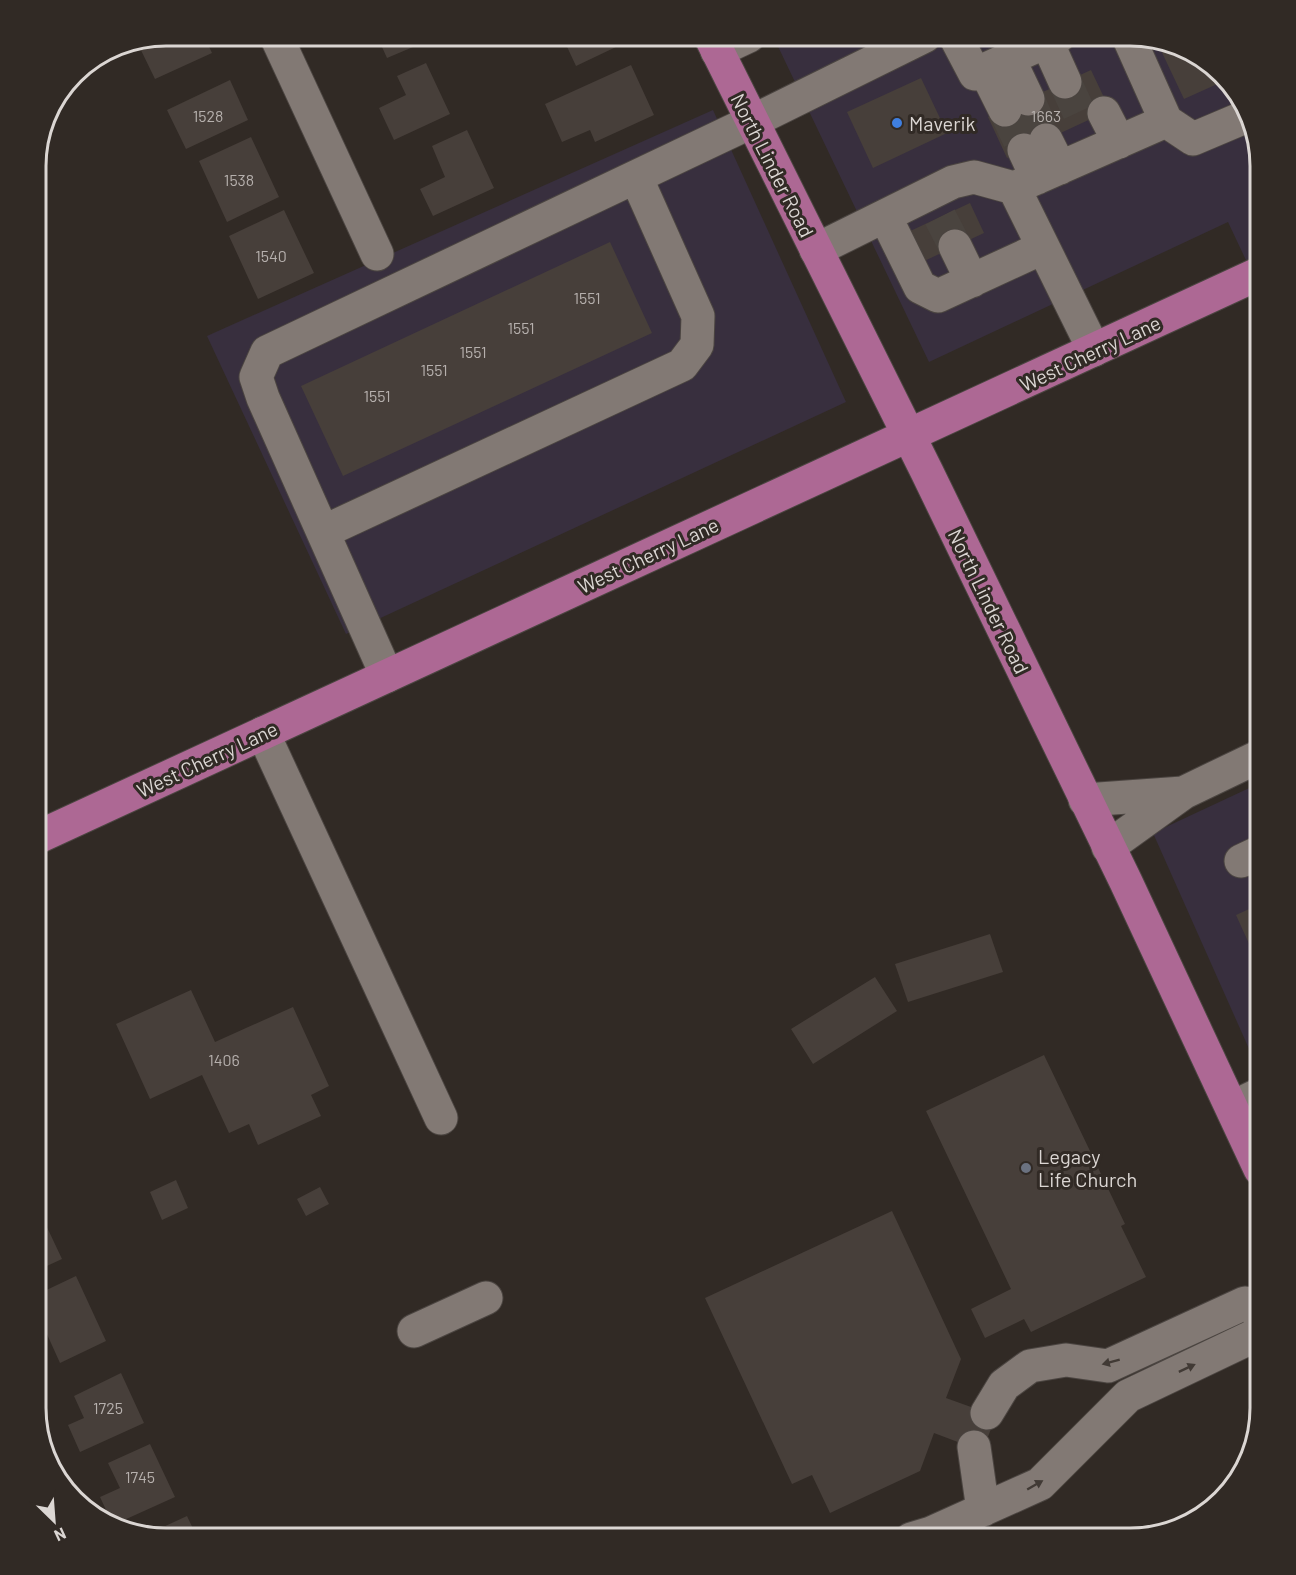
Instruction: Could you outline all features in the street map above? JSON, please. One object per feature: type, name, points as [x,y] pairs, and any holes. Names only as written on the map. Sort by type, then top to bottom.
[{"type":"main road","name":"North Linder Road","points":[[714,47],[909,436],[1108,847],[1246,1101],[1250,1120]]},
{"type":"main road","name":"West Cherry Lane","points":[[46,833],[1250,278]]},
{"type":"street","points":[[281,46],[377,254]]},
{"type":"street","points":[[387,676],[256,377],[267,352],[752,122],[903,47]]},
{"type":"street","points":[[961,47],[975,74],[1030,47]]},
{"type":"street","points":[[1030,47],[1075,77]]},
{"type":"street","points":[[1016,104],[1030,47]]},
{"type":"street","points":[[1133,47],[1166,121],[1193,139],[1239,119]]},
{"type":"street","points":[[1094,118],[1108,147]]},
{"type":"street","points":[[816,250],[885,216],[935,206],[953,182],[1108,147],[1166,121]]},
{"type":"street","points":[[1036,165],[1042,248],[1094,350]]},
{"type":"street","points":[[322,532],[682,365],[697,345],[698,316],[636,177]]},
{"type":"street","points":[[885,216],[920,287],[938,296],[1042,248]]},
{"type":"street","points":[[955,246],[972,280]]},
{"type":"street","points":[[263,733],[441,1118]]},
{"type":"street","points":[[1108,847],[1183,793],[1250,761]]},
{"type":"street","points":[[1085,800],[1183,793]]},
{"type":"street","points":[[414,1331],[486,1298]]},
{"type":"street","points":[[987,1413],[1004,1385],[1030,1365],[1066,1360],[1108,1366],[1245,1303],[1250,1306]]},
{"type":"street","points":[[942,1528],[1040,1484],[1128,1396],[1250,1338]]},
{"type":"street","points":[[974,1447],[982,1510]]},
{"type":"shaded area","points":[[778,47],[1137,47],[1175,56],[1196,67],[1220,87],[1237,114],[1247,143],[1250,167],[1250,269],[1228,222],[929,362]]},
{"type":"shaded area","points":[[713,110],[846,402],[346,634],[207,336]]},
{"type":"shaded area","points":[[1250,788],[1250,1051],[1153,833]]},
{"type":"building","points":[[167,46],[209,46],[212,53],[155,79],[141,50]]},
{"type":"building","points":[[382,46],[415,46],[387,58]]},
{"type":"building","points":[[567,46],[617,46],[576,66]]},
{"type":"building","points":[[1162,52],[1196,67],[1217,84],[1184,99]]},
{"type":"building","points":[[426,63],[450,114],[394,140],[379,108],[406,95],[397,76]]},
{"type":"building","points":[[631,65],[654,115],[595,142],[590,130],[562,142],[545,104]]},
{"type":"building","points":[[1091,70],[1110,110],[1007,158],[988,117]]},
{"type":"building","name":"Maverik","points":[[921,78],[947,133],[873,168],[847,112]]},
{"type":"building","points":[[230,80],[248,120],[186,149],[167,110]]},
{"type":"building","points":[[467,130],[494,188],[433,216],[420,189],[445,177],[432,146]]},
{"type":"building","points":[[251,137],[279,197],[227,222],[199,161]]},
{"type":"building","points":[[970,203],[984,233],[920,263],[906,233]]},
{"type":"building","points":[[284,210],[314,273],[258,299],[229,236]]},
{"type":"building","points":[[610,242],[652,333],[343,476],[301,386]]},
{"type":"building","points":[[1250,909],[1250,946],[1236,915]]},
{"type":"building","points":[[990,934],[1003,972],[908,1002],[895,964]]},
{"type":"building","points":[[875,977],[897,1011],[813,1064],[791,1029]]},
{"type":"building","points":[[191,990],[215,1042],[293,1007],[329,1086],[311,1095],[321,1116],[258,1145],[249,1124],[229,1133],[202,1075],[150,1099],[116,1024]]},
{"type":"building","name":"Legacy Life Church","points":[[1044,1055],[1125,1224],[1121,1226],[1146,1277],[1031,1332],[1024,1319],[985,1338],[971,1309],[1011,1289],[926,1111]]},
{"type":"building","points":[[176,1180],[188,1208],[162,1220],[150,1192]]},
{"type":"building","points":[[320,1187],[329,1204],[306,1216],[297,1199]]},
{"type":"building","points":[[892,1211],[961,1359],[946,1398],[996,1416],[984,1447],[979,1450],[934,1433],[920,1471],[830,1513],[812,1475],[792,1484],[705,1298]]},
{"type":"building","points":[[46,1225],[62,1259],[46,1266]]},
{"type":"building","points":[[76,1276],[106,1341],[60,1363],[46,1332],[46,1290]]},
{"type":"building","points":[[121,1373],[144,1423],[80,1452],[68,1425],[84,1418],[74,1396]]},
{"type":"building","points":[[150,1444],[175,1497],[124,1520],[107,1512],[100,1497],[120,1488],[108,1463]]},
{"type":"building","points":[[187,1516],[193,1528],[167,1528],[162,1528]]},
{"type":"tunnel","points":[[1065,82],[1084,123]]},
{"type":"tunnel","points":[[1028,99],[1046,140]]},
{"type":"tunnel","points":[[1005,110],[1024,150]]},
{"type":"tunnel","points":[[940,217],[955,246]]},
{"type":"place","name":"Maverik","points":[[897,123]]},
{"type":"place","name":"Legacy Life Church","points":[[1026,1168]]}]
